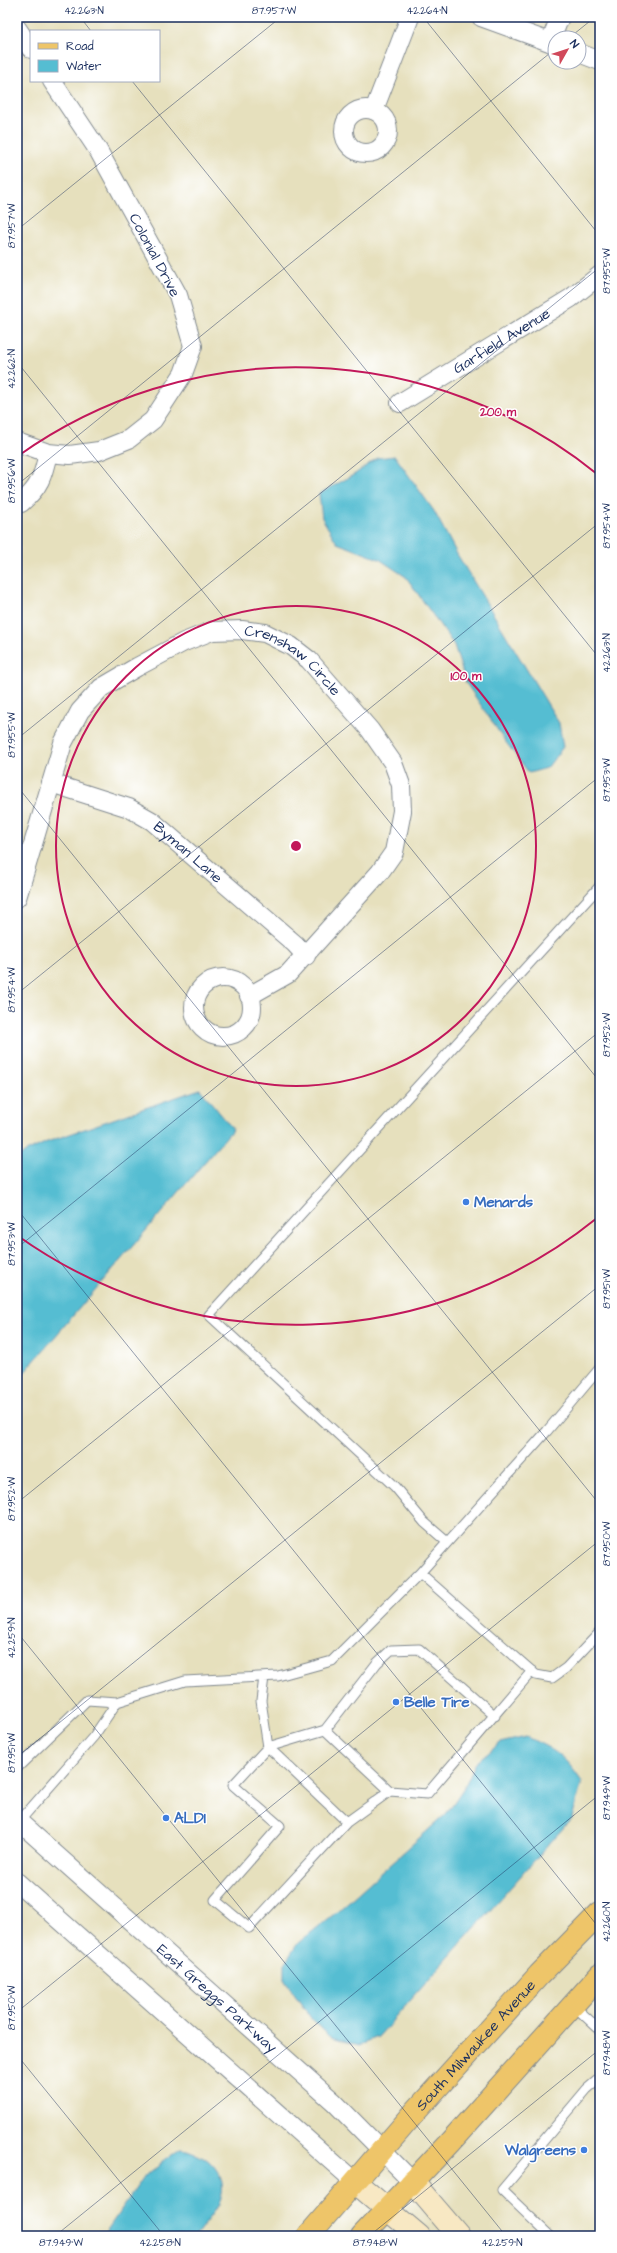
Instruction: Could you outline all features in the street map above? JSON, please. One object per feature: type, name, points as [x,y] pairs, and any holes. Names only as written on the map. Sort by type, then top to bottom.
[{"type":"main road","name":"South Milwaukee Avenue","points":[[308,2236],[534,1981],[600,1913]]},
{"type":"main road","points":[[362,2236],[412,2181],[451,2142],[600,1975]]},
{"type":"street","points":[[374,110],[410,17]]},
{"type":"street","points":[[481,17],[547,41]]},
{"type":"street","points":[[556,30],[560,17]]},
{"type":"street","points":[[17,28],[30,48]]},
{"type":"street","points":[[587,56],[600,60]]},
{"type":"street","name":"Colonial Drive","points":[[17,442],[48,453],[70,455],[99,451],[129,440],[153,420],[183,374],[193,346],[174,289],[98,150],[53,82]]},
{"type":"street","name":"Garfield Avenue","points":[[400,402],[570,298],[600,275]]},
{"type":"street","points":[[17,502],[21,503],[35,492],[44,474],[48,453]]},
{"type":"street","name":"Crenshaw Circle","points":[[17,898],[63,743],[80,711],[102,688],[119,677],[184,642],[212,631],[255,631],[291,646],[309,660],[383,747],[393,763],[401,785],[402,811],[394,852],[380,872],[306,956],[288,974],[250,996]]},
{"type":"street","name":"Byman Lane","points":[[51,783],[129,808],[152,821],[295,944],[306,956]]},
{"type":"street","name":"East Greggs Parkway","points":[[18,1822],[328,2097],[412,2181]]},
{"type":"street","points":[[17,1882],[355,2182],[419,2236]]},
{"type":"street","points":[[412,2181],[459,2236]]},
{"type":"lane","points":[[447,1542],[424,1522],[395,1487],[209,1315],[600,886]]},
{"type":"lane","points":[[17,1768],[87,1700],[117,1702],[185,1681],[278,1676],[332,1661],[420,1573],[547,1431],[600,1368]]},
{"type":"lane","points":[[420,1573],[536,1675],[552,1678],[566,1668],[600,1632]]},
{"type":"lane","points":[[390,1791],[347,1822],[249,1928],[215,1900],[280,1826],[233,1785],[268,1747],[325,1730],[377,1663],[391,1650],[419,1649],[495,1716]]},
{"type":"lane","points":[[325,1730],[390,1791],[427,1794],[532,1671]]},
{"type":"lane","points":[[264,1677],[261,1701],[268,1747],[347,1822]]},
{"type":"lane","points":[[18,1822],[94,1736],[117,1702]]},
{"type":"lane","points":[[573,2005],[600,2030]]},
{"type":"lane","points":[[550,2236],[502,2190],[587,2089],[599,2081]]},
{"type":"water","points":[[395,456],[434,511],[457,554],[559,723],[563,747],[547,768],[529,773],[505,741],[466,683],[454,645],[406,577],[379,559],[337,543],[322,518],[319,494],[355,474],[377,458]]},
{"type":"water","points":[[200,1089],[233,1129],[17,1381],[17,1159],[24,1153],[47,1142]]},
{"type":"water","points":[[526,1737],[544,1745],[558,1754],[576,1773],[582,1782],[572,1818],[378,2037],[358,2045],[331,2037],[313,2021],[285,1981],[285,1963],[298,1943],[338,1911],[446,1814],[465,1786],[475,1764],[500,1743]]},
{"type":"water","points":[[180,2149],[190,2151],[208,2160],[215,2167],[220,2176],[222,2185],[222,2195],[218,2206],[196,2236],[103,2236],[145,2175]]},
{"type":"place","name":"Menards","points":[[466,1202]]},
{"type":"place","name":"Belle Tire","points":[[396,1702]]},
{"type":"place","name":"ALDI","points":[[166,1818]]},
{"type":"place","name":"Walgreens","points":[[584,2150]]}]
